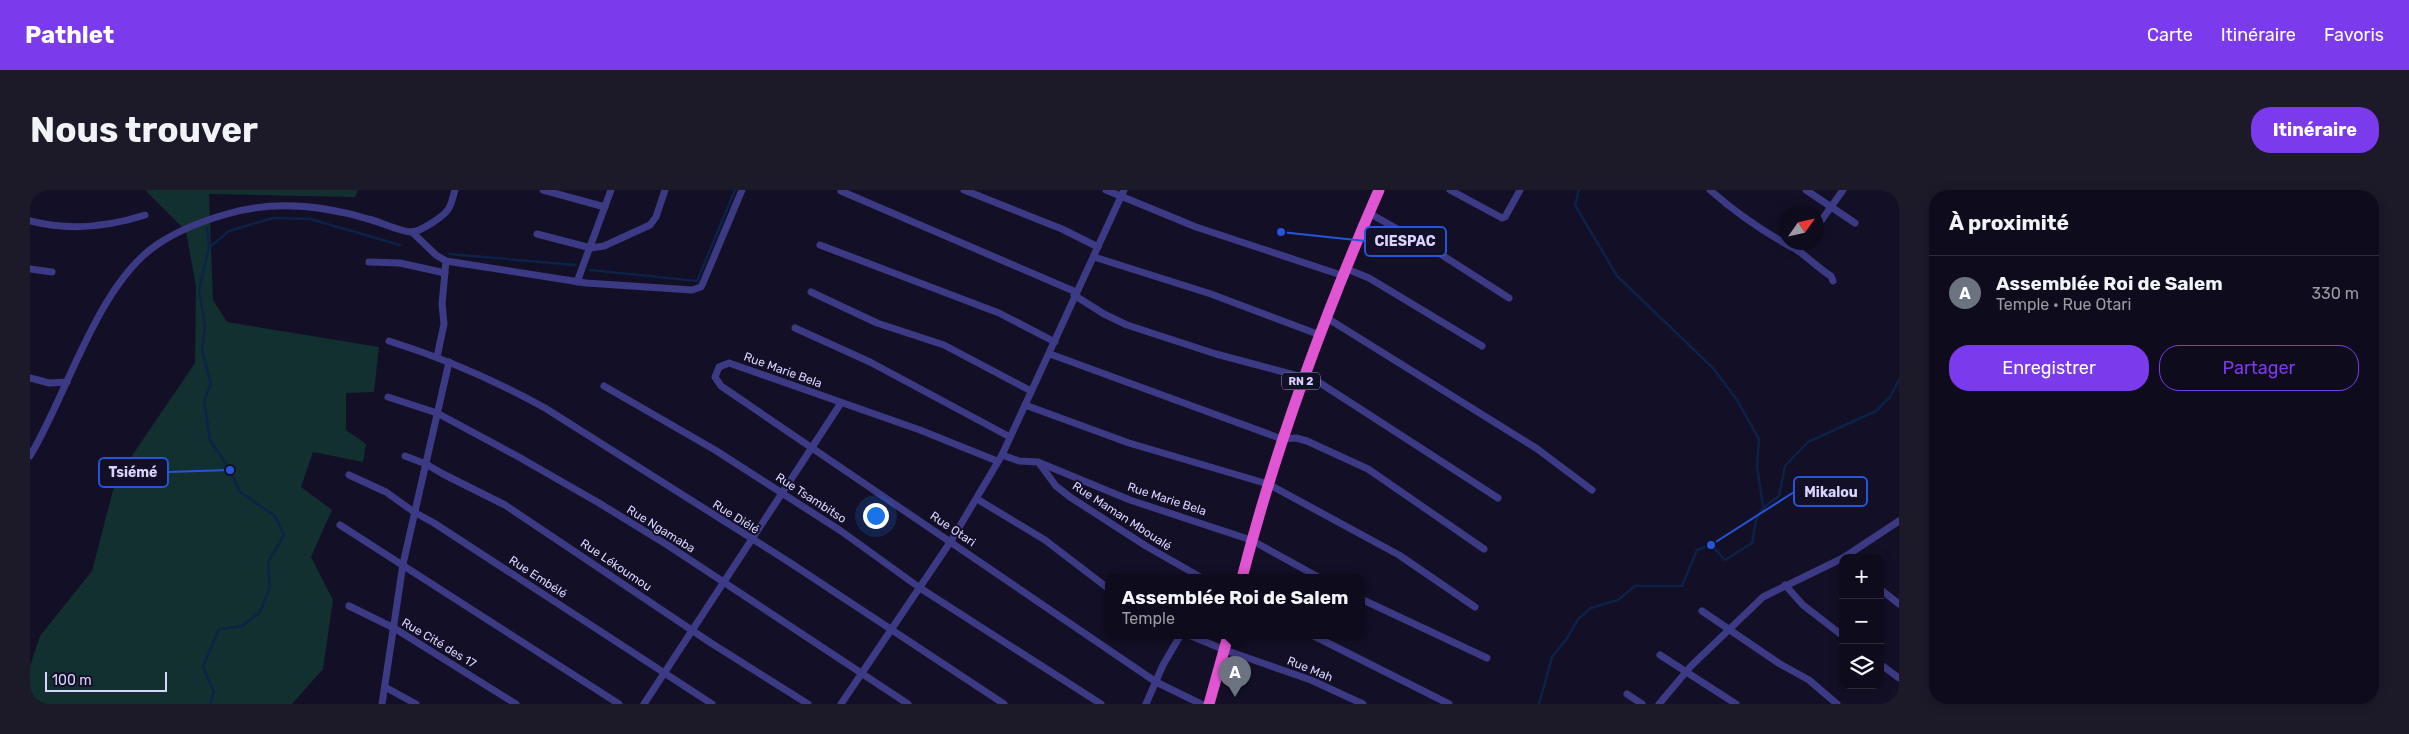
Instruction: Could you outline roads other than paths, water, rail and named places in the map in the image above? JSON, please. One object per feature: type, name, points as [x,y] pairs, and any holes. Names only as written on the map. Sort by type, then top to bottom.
[{"type":"highway","name":"RN 2","points":[[1243,574],[1268,484],[1303,377],[1379,190]]},
{"type":"highway","points":[[1209,704],[1227,639]]},
{"type":"street","points":[[412,232],[429,225],[449,209],[455,190]]},
{"type":"street","points":[[542,190],[605,207]]},
{"type":"street","points":[[577,282],[611,190]]},
{"type":"street","points":[[537,234],[591,248],[604,246],[650,225],[656,217],[665,190]]},
{"type":"street","points":[[30,456],[42,436],[98,318],[133,266],[156,245],[190,226],[228,213],[262,207],[304,205],[366,218],[412,232],[436,255],[446,261],[577,282],[697,290],[703,283],[742,190]]},
{"type":"street","points":[[964,190],[1062,229],[1098,247]]},
{"type":"street","points":[[1106,190],[1122,193],[1196,227],[1369,278],[1482,346]]},
{"type":"street","points":[[1450,190],[1502,218],[1505,217],[1520,190]]},
{"type":"street","points":[[1710,190],[1735,212],[1780,242],[1798,251],[1831,276],[1833,281]]},
{"type":"street","points":[[1806,190],[1856,223]]},
{"type":"street","points":[[1824,218],[1843,190]]},
{"type":"street","points":[[841,191],[1075,293],[1104,314],[1127,324],[1216,354],[1317,381],[1498,498]]},
{"type":"street","points":[[841,704],[920,588],[977,499],[1010,437],[1050,354],[1075,293],[1122,193]]},
{"type":"street","points":[[1369,213],[1423,244],[1509,298]]},
{"type":"street","points":[[30,221],[72,227],[94,226],[117,224],[145,215]]},
{"type":"street","points":[[820,245],[998,314],[1055,342]]},
{"type":"street","points":[[1094,256],[1211,294],[1320,335]]},
{"type":"street","points":[[437,357],[444,324],[442,304],[446,261]]},
{"type":"street","points":[[369,262],[400,262],[445,273]]},
{"type":"street","points":[[30,269],[52,272]]},
{"type":"street","points":[[811,292],[877,323],[944,345],[1031,391]]},
{"type":"street","points":[[1327,318],[1536,448],[1592,490]]},
{"type":"street","points":[[795,328],[870,362],[1010,437]]},
{"type":"street","name":"Rue Diélé","points":[[388,341],[449,362],[513,390],[545,408],[891,629],[1004,704]]},
{"type":"street","points":[[1050,354],[1282,439],[1296,438],[1307,441],[1368,469],[1484,549]]},
{"type":"street","points":[[382,704],[402,564],[449,362]]},
{"type":"street","name":"Rue Marie Bela","points":[[729,363],[999,458],[1038,462],[1130,500],[1251,540],[1313,574]]},
{"type":"street","name":"Rue Otari","points":[[729,363],[719,367],[716,372],[715,377],[721,386],[1156,682],[1201,704]]},
{"type":"street","points":[[30,378],[49,383],[67,382]]},
{"type":"street","name":"Rue Tsambitso","points":[[604,386],[672,423],[841,531],[920,588],[1101,704]]},
{"type":"street","name":"Rue Ngamaba","points":[[388,397],[437,414],[598,503],[723,582],[908,704]]},
{"type":"street","points":[[644,704],[841,403]]},
{"type":"street","points":[[1025,405],[1129,443],[1268,484],[1399,555],[1475,607]]},
{"type":"street","name":"Rue Lékoumou","points":[[406,456],[426,464],[505,505],[691,630],[808,704]]},
{"type":"street","name":"Rue Maman Mboualé","points":[[1038,462],[1056,486],[1070,497],[1146,546],[1195,574]]},
{"type":"street","name":"Rue Embélé","points":[[349,475],[386,492],[414,512],[434,523],[712,704]]},
{"type":"street","points":[[977,499],[1045,540],[1105,587]]},
{"type":"street","points":[[1850,554],[1899,521]]},
{"type":"street","points":[[340,525],[619,704]]},
{"type":"street","points":[[1659,704],[1685,672],[1763,597],[1839,560]]},
{"type":"street","points":[[1785,585],[1803,606],[1839,633]]},
{"type":"street","points":[[1884,592],[1899,604]]},
{"type":"street","points":[[1365,601],[1487,658]]},
{"type":"street","name":"Rue Cité des 17","points":[[349,606],[394,628],[516,704]]},
{"type":"street","points":[[1702,611],[1780,664],[1809,680],[1838,704]]},
{"type":"street","points":[[1146,704],[1163,665],[1178,639]]},
{"type":"street","name":"Rue Mah","points":[[1198,639],[1311,680],[1363,704]]},
{"type":"street","points":[[1320,639],[1449,704]]},
{"type":"street","points":[[1660,655],[1736,704]]},
{"type":"street","points":[[1884,667],[1899,678]]},
{"type":"street","points":[[385,687],[416,704]]},
{"type":"street","points":[[1627,694],[1642,704]]},
{"type":"waterway","points":[[590,270],[697,281],[735,190]]},
{"type":"waterway","points":[[1579,190],[1575,205],[1617,276],[1713,368],[1737,400],[1759,439],[1757,467],[1763,506]]},
{"type":"waterway","points":[[210,247],[229,231],[273,218],[310,219],[400,245]]},
{"type":"waterway","points":[[207,228],[209,247],[199,291],[205,326],[202,351],[211,384],[204,401],[210,440],[230,470],[240,492],[275,516],[284,535],[268,562],[270,587],[260,612],[242,626],[219,629],[203,667],[214,692],[210,704]]},
{"type":"waterway","points":[[449,254],[575,265]]},
{"type":"waterway","points":[[1539,704],[1552,657],[1568,637],[1578,619],[1591,608],[1618,600],[1635,586],[1682,586],[1697,550],[1711,545],[1725,560],[1752,543],[1758,515],[1779,496],[1785,466],[1808,442],[1876,411],[1890,397],[1899,380]]},
{"type":"place","name":"CIESPAC","points":[[1281,232]]},
{"type":"place","name":"Tsiémé","points":[[230,470]]},
{"type":"place","name":"Mikalou","points":[[1711,545]]},
{"type":"place","name":"Assemblée Roi de Salem","points":[[1235,697]]}]
